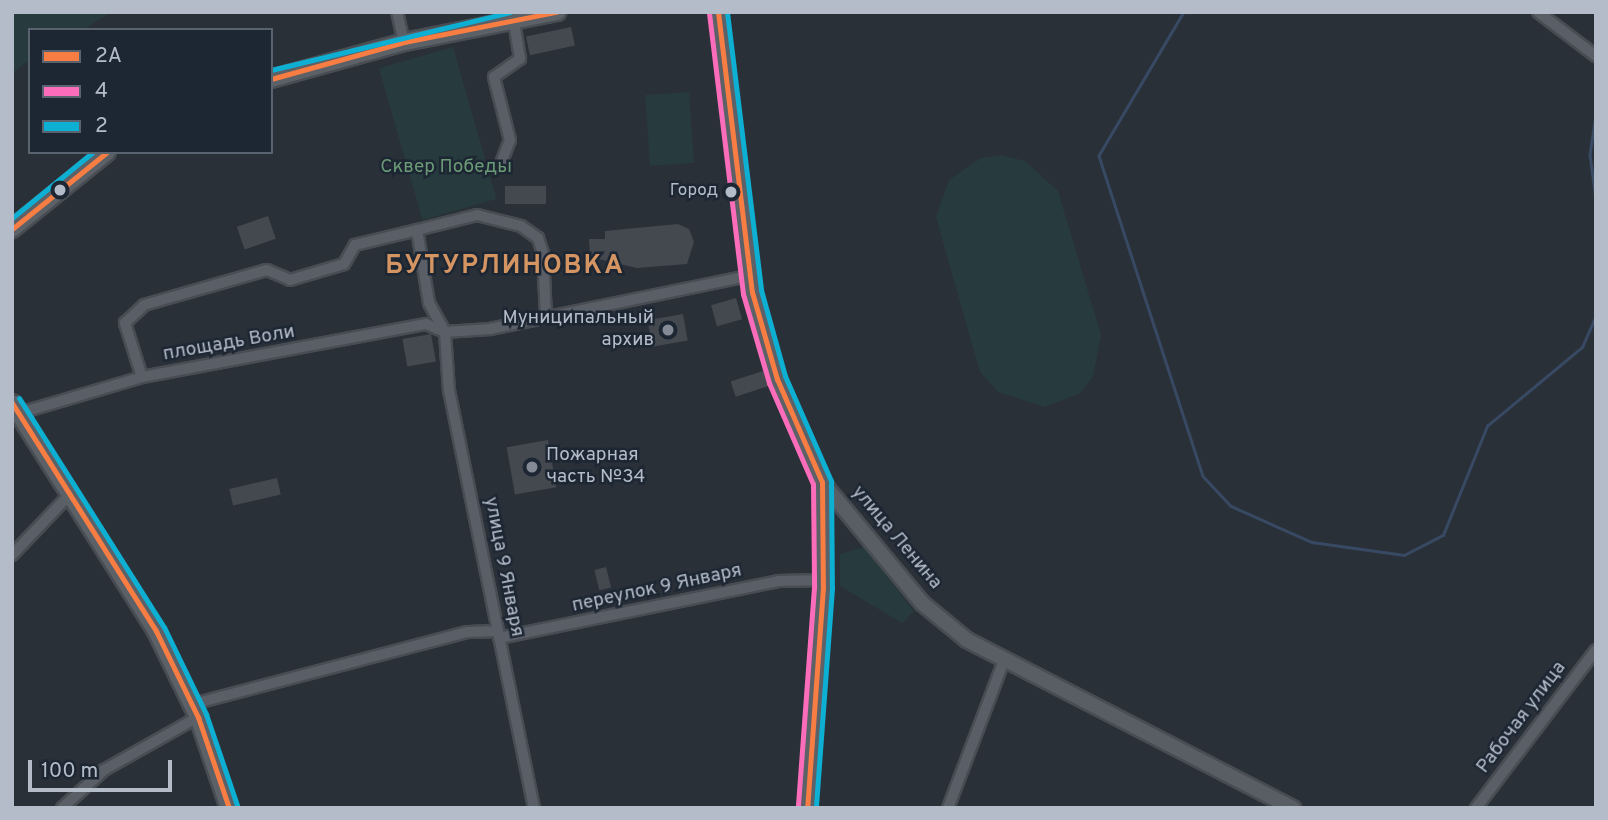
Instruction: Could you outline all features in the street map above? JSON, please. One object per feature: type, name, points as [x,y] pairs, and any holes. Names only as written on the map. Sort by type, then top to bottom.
[{"type":"main road","points":[[273,78],[404,42],[557,12]]},
{"type":"main road","name":"улица Ленина","points":[[718,12],[749,276],[777,379],[822,482]]},
{"type":"main road","points":[[12,229],[105,154]]},
{"type":"main road","points":[[16,408],[71,493],[195,710],[229,808]]},
{"type":"main road","points":[[807,808],[824,580],[822,482]]},
{"type":"street","points":[[397,12],[404,42]]},
{"type":"street","points":[[1538,12],[1596,57]]},
{"type":"street","points":[[500,166],[510,140],[494,77],[520,59],[514,21]]},
{"type":"street","name":"площадь Воли","points":[[546,316],[543,253],[538,238],[521,226],[477,215],[355,245],[344,264],[290,280],[267,270],[144,305],[125,323],[142,377],[426,324],[445,332],[546,316],[749,276]]},
{"type":"street","points":[[417,230],[429,303],[445,332]]},
{"type":"street","name":"улица 9 Января","points":[[445,332],[449,391],[534,808]]},
{"type":"street","points":[[16,408],[142,377]]},
{"type":"street","name":"улица Ленина","points":[[822,482],[922,603],[1003,663],[1293,808]]},
{"type":"street","points":[[12,555],[71,493]]},
{"type":"street","name":"переулок 9 Января","points":[[62,808],[104,770],[195,710],[468,632],[498,635],[652,612],[778,581],[824,580]]},
{"type":"street","name":"Рабочая улица","points":[[1476,808],[1596,650]]},
{"type":"street","points":[[948,808],[1003,663]]},
{"type":"green space","points":[[12,12],[111,12],[86,28],[28,28],[28,61],[12,73]]},
{"type":"green space","name":"Сквер Победы","points":[[453,47],[497,199],[423,220],[379,68]]},
{"type":"green space","points":[[689,92],[694,163],[650,166],[645,95]]},
{"type":"green space","points":[[1001,155],[1025,161],[1058,191],[1101,335],[1093,377],[1079,394],[1044,407],[998,392],[980,372],[936,217],[949,180],[981,158]]},
{"type":"green space","points":[[864,547],[914,611],[902,623],[840,586],[840,554]]},
{"type":"building","points":[[571,27],[575,46],[530,55],[526,37]]},
{"type":"building","points":[[505,186],[546,186],[546,204],[505,204]]},
{"type":"building","points":[[268,216],[276,239],[245,249],[237,227]]},
{"type":"building","points":[[678,224],[689,229],[694,242],[687,264],[637,268],[590,257],[589,239],[605,239],[605,231]]},
{"type":"building","points":[[736,298],[742,319],[717,326],[711,305]]},
{"type":"building","name":"Муниципальный архив","points":[[683,314],[688,341],[652,347],[648,320]]},
{"type":"building","points":[[431,334],[436,362],[407,367],[402,339]]},
{"type":"building","points":[[763,371],[768,386],[736,397],[731,382]]},
{"type":"building","name":"Пожарная часть №34","points":[[548,440],[556,487],[515,495],[507,447]]},
{"type":"building","points":[[277,478],[281,495],[233,506],[229,489]]},
{"type":"building","points":[[606,567],[611,587],[599,590],[594,570]]},
{"type":"waterway","points":[[1184,12],[1099,156],[1203,476],[1231,506],[1312,542],[1404,555],[1443,535],[1487,426],[1582,347],[1596,315]]},
{"type":"waterway","points":[[1596,115],[1590,155],[1596,199]]},
{"type":"transit line","name":"2","points":[[273,70],[510,12]]},
{"type":"transit line","name":"2А","points":[[273,78],[404,42],[556,12]]},
{"type":"transit line","name":"2А","points":[[718,12],[752,292],[777,379],[822,482],[823,587],[807,808]]},
{"type":"transit line","name":"2","points":[[727,12],[761,290],[785,376],[831,481],[832,588],[816,808]]},
{"type":"transit line","name":"4","points":[[709,13],[743,294],[769,383],[813,484],[814,587],[798,807]]},
{"type":"transit line","name":"2","points":[[12,218],[91,154]]},
{"type":"transit line","name":"2А","points":[[12,229],[105,154]]},
{"type":"transit line","name":"2","points":[[19,398],[164,627],[206,714],[237,805]]},
{"type":"transit line","name":"2А","points":[[12,403],[156,631],[198,717],[229,808]]},
{"type":"place","name":"Город","points":[[731,192]]},
{"type":"place","name":"Муниципальный архив","points":[[668,330]]},
{"type":"place","name":"Пожарная часть №34","points":[[532,467]]},
{"type":"district","name":"БУТУРЛИНОВКА","points":[[505,267]]}]
